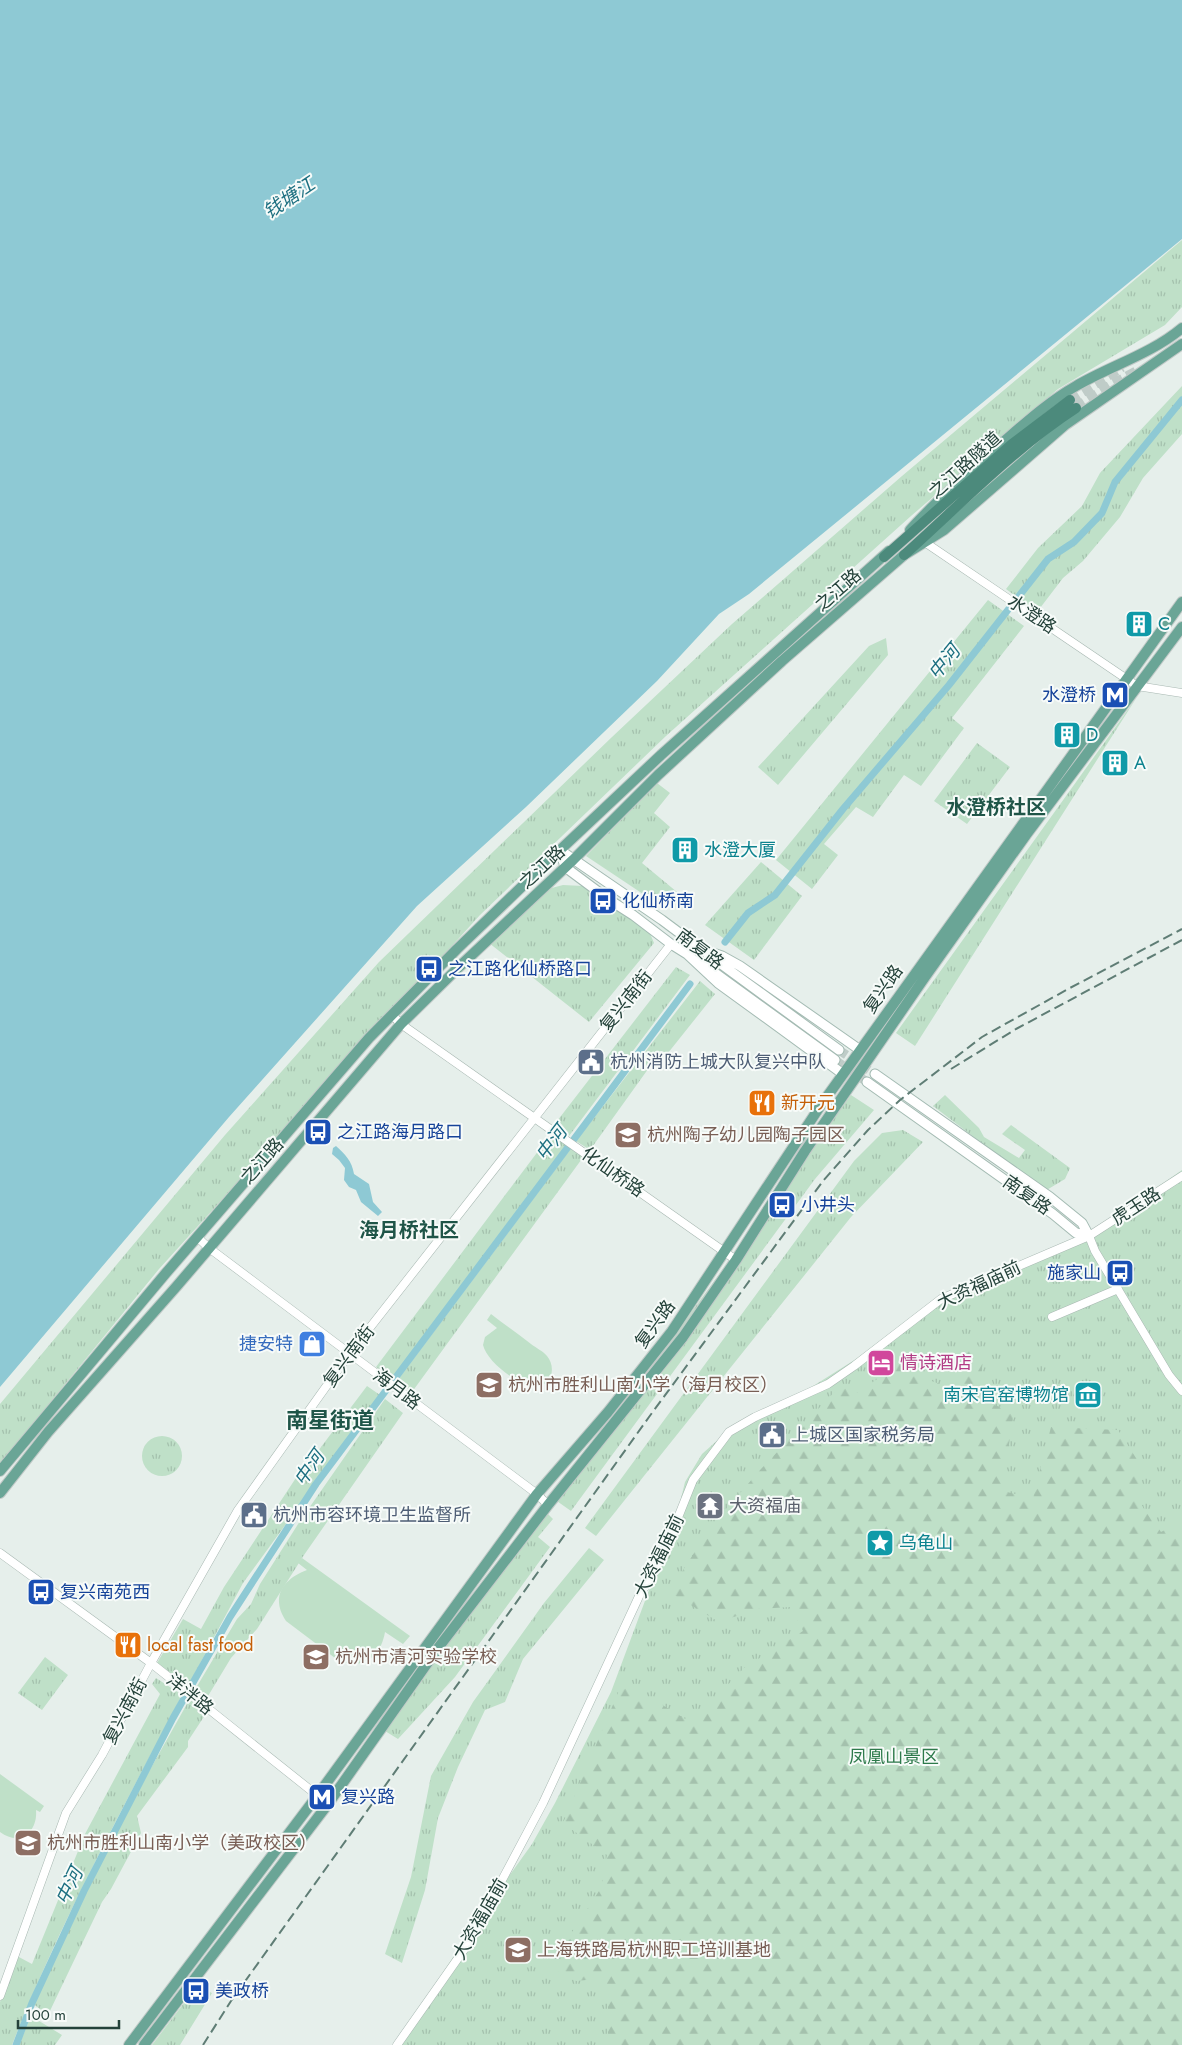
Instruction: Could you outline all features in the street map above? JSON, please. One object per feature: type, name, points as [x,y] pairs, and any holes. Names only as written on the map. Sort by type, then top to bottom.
[{"type":"highway","name":"之江路隧道","points":[[884,557],[1012,444],[1073,404],[1052,424],[1020,449],[904,556]]},
{"type":"main road","name":"之江路","points":[[0,1471],[197,1237],[369,1038],[457,949],[661,756],[884,557],[940,498],[1036,414],[1076,386],[1152,349],[1182,328]]},
{"type":"main road","name":"之江路","points":[[0,1493],[48,1432],[401,1024],[573,860],[658,775],[738,701],[904,556],[926,543],[960,517],[1065,425],[1182,344]]},
{"type":"main road","name":"复兴路","points":[[129,2045],[318,1796],[537,1494],[608,1412],[672,1331],[843,1074],[1182,602]]},
{"type":"main road","name":"复兴路","points":[[144,2045],[328,1804],[438,1648],[548,1505],[683,1337],[736,1260],[805,1151],[920,984],[1182,627]]},
{"type":"main road","name":"南复路","points":[[560,850],[619,889],[839,1050]]},
{"type":"main road","points":[[560,850],[565,867]]},
{"type":"main road","name":"南复路","points":[[565,867],[608,899],[634,915],[671,944],[715,972],[835,1060]]},
{"type":"main road","points":[[701,949],[722,956],[740,966],[860,1050]]},
{"type":"main road","points":[[687,954],[718,984],[843,1074]]},
{"type":"main road","name":"南复路","points":[[875,1074],[1050,1196],[1082,1223],[1089,1236]]},
{"type":"main road","name":"南复路","points":[[867,1082],[1053,1214],[1076,1233],[1089,1236]]},
{"type":"street","name":"水澄路","points":[[926,543],[1137,686]]},
{"type":"street","points":[[1137,686],[1182,693]]},
{"type":"street","name":"复兴南街","points":[[0,1996],[66,1813],[102,1755],[151,1663],[238,1510],[350,1353],[534,1116],[671,944]]},
{"type":"street","name":"化仙桥路","points":[[392,1015],[401,1024],[736,1260]]},
{"type":"street","name":"虎玉路","points":[[1089,1236],[1182,1176]]},
{"type":"street","name":"南复路","points":[[1089,1236],[1095,1251],[1170,1375],[1182,1391]]},
{"type":"street","name":"大资福庙前","points":[[397,2045],[468,1944],[543,1803],[641,1592],[649,1582],[663,1555],[693,1480],[729,1432],[755,1417],[828,1384],[941,1299],[1089,1236]]},
{"type":"street","name":"海月路","points":[[197,1237],[209,1248],[537,1494],[548,1505]]},
{"type":"street","points":[[1052,1317],[1118,1288]]},
{"type":"street","name":"洋泮路","points":[[0,1553],[151,1663],[328,1804]]},
{"type":"green space","points":[[1182,240],[1182,307],[1165,325],[1058,389],[911,516],[666,736],[480,915],[159,1269],[0,1464],[0,1404],[225,1135],[379,962],[732,624],[902,476]]},
{"type":"green space","points":[[1182,386],[1182,434],[1143,478],[1120,517],[1083,561],[1063,578],[1037,612],[1006,589],[1038,548],[1082,506],[1100,473]]},
{"type":"green space","points":[[988,600],[1024,626],[952,718],[964,728],[921,786],[904,775],[873,817],[856,807],[824,844],[838,855],[812,889],[776,860]]},
{"type":"green space","points":[[886,638],[888,655],[778,785],[758,767],[869,646]]},
{"type":"green space","points":[[1137,697],[915,1046],[896,1033]]},
{"type":"green space","points":[[977,743],[1010,767],[967,824],[934,801]]},
{"type":"green space","points":[[657,783],[670,793],[654,813],[670,827],[642,863],[677,892],[664,908],[586,856]]},
{"type":"green space","points":[[761,862],[802,896],[754,960],[705,925]]},
{"type":"green space","points":[[563,885],[583,886],[649,931],[654,943],[589,1022],[489,943],[548,889]]},
{"type":"green space","points":[[676,967],[690,975],[569,1136],[554,1125]]},
{"type":"green space","points":[[700,981],[715,994],[668,1053],[661,1051],[590,1150],[576,1141]]},
{"type":"green space","points":[[851,1095],[874,1110],[815,1179],[571,1511],[554,1499]]},
{"type":"green space","points":[[945,1095],[979,1128],[984,1137],[1019,1158],[1025,1150],[1002,1134],[1011,1125],[1070,1168],[1065,1179],[1045,1191],[933,1106]]},
{"type":"green space","points":[[903,1130],[923,1142],[851,1217],[596,1536],[585,1528],[854,1161],[882,1133]]},
{"type":"green space","points":[[551,1134],[567,1145],[392,1379],[376,1367]]},
{"type":"green space","points":[[572,1147],[584,1156],[412,1392],[397,1381]]},
{"type":"green space","name":"凤凰山景区","points":[[1182,1170],[1182,2045],[395,2045],[477,1921],[532,1844],[555,1803],[611,1692],[677,1515],[685,1482],[702,1454],[720,1438],[810,1388],[856,1359],[928,1305],[1071,1242],[1114,1218]]},
{"type":"green space","points":[[491,1314],[547,1356],[550,1360],[552,1374],[547,1382],[538,1386],[522,1383],[505,1373],[491,1359],[483,1345],[485,1337],[497,1328],[487,1320]]},
{"type":"green space","name":"凤凰山景区","points":[[967,1341],[985,1348],[977,1400],[1014,1411],[1002,1491],[1033,1498],[1051,1427],[1118,1430],[1143,1469],[1138,1489],[1144,1509],[1161,1532],[1182,1521],[1182,2045],[608,2045],[608,1997],[596,1979],[576,1981],[549,1967],[601,1888],[607,1855],[563,1823],[623,1681],[692,1723],[744,1668],[803,1631],[790,1607],[757,1609],[719,1622],[669,1592],[712,1525],[761,1469],[842,1384],[855,1394],[913,1355],[923,1378],[948,1387]]},
{"type":"green space","points":[[367,1386],[380,1395],[243,1583],[188,1686],[157,1663],[183,1619],[201,1629],[224,1587],[315,1449],[318,1451]]},
{"type":"green space","points":[[385,1399],[403,1413],[304,1555],[257,1629],[231,1658],[205,1701],[193,1693],[237,1619],[251,1604],[260,1584],[300,1521]]},
{"type":"green space","points":[[166,1436],[173,1439],[179,1445],[182,1456],[181,1464],[173,1473],[166,1476],[158,1476],[151,1473],[143,1464],[142,1452],[145,1445],[154,1437]]},
{"type":"green space","points":[[544,1510],[553,1519],[538,1537],[550,1547],[455,1677],[398,1739],[385,1731]]},
{"type":"green space","points":[[589,1548],[604,1560],[523,1659],[505,1702],[485,1710],[458,1767],[438,1818],[425,1890],[402,1963],[385,1954],[411,1877],[431,1776],[473,1702],[544,1603]]},
{"type":"green space","points":[[302,1558],[410,1636],[403,1644],[385,1632],[380,1648],[370,1659],[356,1664],[339,1661],[286,1621],[281,1612],[279,1597],[282,1590],[291,1578],[307,1570],[298,1563]]},
{"type":"green space","points":[[45,1657],[68,1675],[42,1710],[18,1693]]},
{"type":"green space","points":[[156,1678],[182,1695],[114,1824],[71,1911],[30,2000],[12,2045],[0,2045],[0,2002],[17,1956],[32,1964],[85,1834],[160,1694],[152,1684]]},
{"type":"green space","points":[[192,1695],[209,1709],[188,1741],[188,1747],[137,1816],[141,1833],[102,1902],[48,2015],[32,2003],[107,1846]]},
{"type":"green space","points":[[0,1774],[44,1806],[40,1812],[36,1810],[36,1818],[31,1831],[21,1837],[14,1838],[0,1832]]},
{"type":"green space","points":[[197,1986],[212,1993],[180,2045],[152,2045]]},
{"type":"green space","points":[[31,2016],[62,2035],[55,2045],[19,2045]]},
{"type":"water","name":"钱塘江","points":[[0,0],[1182,0],[1182,239],[749,594],[719,614],[657,681],[526,807],[417,906],[229,1117],[0,1387]]},
{"type":"water","points":[[336,1146],[348,1158],[354,1174],[369,1184],[373,1202],[382,1212],[378,1216],[361,1202],[356,1190],[349,1187],[344,1180],[345,1168],[332,1154],[333,1148]]},
{"type":"waterway","name":"中河","points":[[725,942],[748,913],[775,895],[843,809],[949,685],[1048,559],[1074,542],[1102,513],[1115,482],[1182,400]]},
{"type":"waterway","name":"中河","points":[[16,2045],[32,2003],[84,1891],[173,1718],[230,1617],[316,1484],[690,984]]},
{"type":"tunnel","points":[[1070,400],[1122,367]]},
{"type":"tunnel","points":[[1076,408],[1111,385],[1139,370]]},
{"type":"tunnel","points":[[839,1050],[875,1074]]},
{"type":"tunnel","points":[[835,1060],[867,1082]]},
{"type":"railway","points":[[203,2045],[231,2001],[649,1417],[823,1181],[868,1130],[900,1100],[982,1037],[1182,929]]},
{"type":"railway","points":[[951,1069],[1016,1029],[1182,940]]},
{"type":"place","name":"C","points":[[1139,624]]},
{"type":"place","name":"水澄桥","points":[[1115,695]]},
{"type":"place","name":"D","points":[[1067,735]]},
{"type":"place","name":"A","points":[[1115,763]]},
{"type":"place","name":"水澄大厦","points":[[685,850]]},
{"type":"place","name":"化仙桥南","points":[[603,901]]},
{"type":"place","name":"之江路化仙桥路口","points":[[429,969]]},
{"type":"place","name":"杭州消防上城大队复兴中队","points":[[591,1062]]},
{"type":"place","name":"新开元","points":[[762,1103]]},
{"type":"place","name":"之江路海月路口","points":[[318,1132]]},
{"type":"place","name":"杭州陶子幼儿园陶子园区","points":[[628,1135]]},
{"type":"place","name":"小井头","points":[[782,1205]]},
{"type":"place","name":"施家山","points":[[1120,1273]]},
{"type":"place","name":"捷安特","points":[[312,1344]]},
{"type":"place","name":"情诗酒店","points":[[881,1363]]},
{"type":"place","name":"杭州市胜利山南小学（海月校区）","points":[[489,1385]]},
{"type":"place","name":"南宋官窑博物馆","points":[[1088,1395]]},
{"type":"place","name":"上城区国家税务局","points":[[772,1435]]},
{"type":"place","name":"大资福庙","points":[[710,1506]]},
{"type":"place","name":"杭州市容环境卫生监督所","points":[[254,1515]]},
{"type":"place","name":"乌龟山","points":[[880,1543]]},
{"type":"place","name":"复兴南苑西","points":[[41,1592]]},
{"type":"place","name":"local fast food","points":[[128,1645]]},
{"type":"place","name":"杭州市清河实验学校","points":[[316,1657]]},
{"type":"place","name":"复兴路","points":[[322,1797]]},
{"type":"place","name":"杭州市胜利山南小学（美政校区）","points":[[28,1843]]},
{"type":"place","name":"上海铁路局杭州职工培训基地","points":[[518,1950]]},
{"type":"place","name":"美政桥","points":[[196,1991]]},
{"type":"district","name":"水澄桥社区","points":[[996,807]]},
{"type":"district","name":"海月桥社区","points":[[409,1230]]},
{"type":"district","name":"南星街道","points":[[330,1420]]}]
